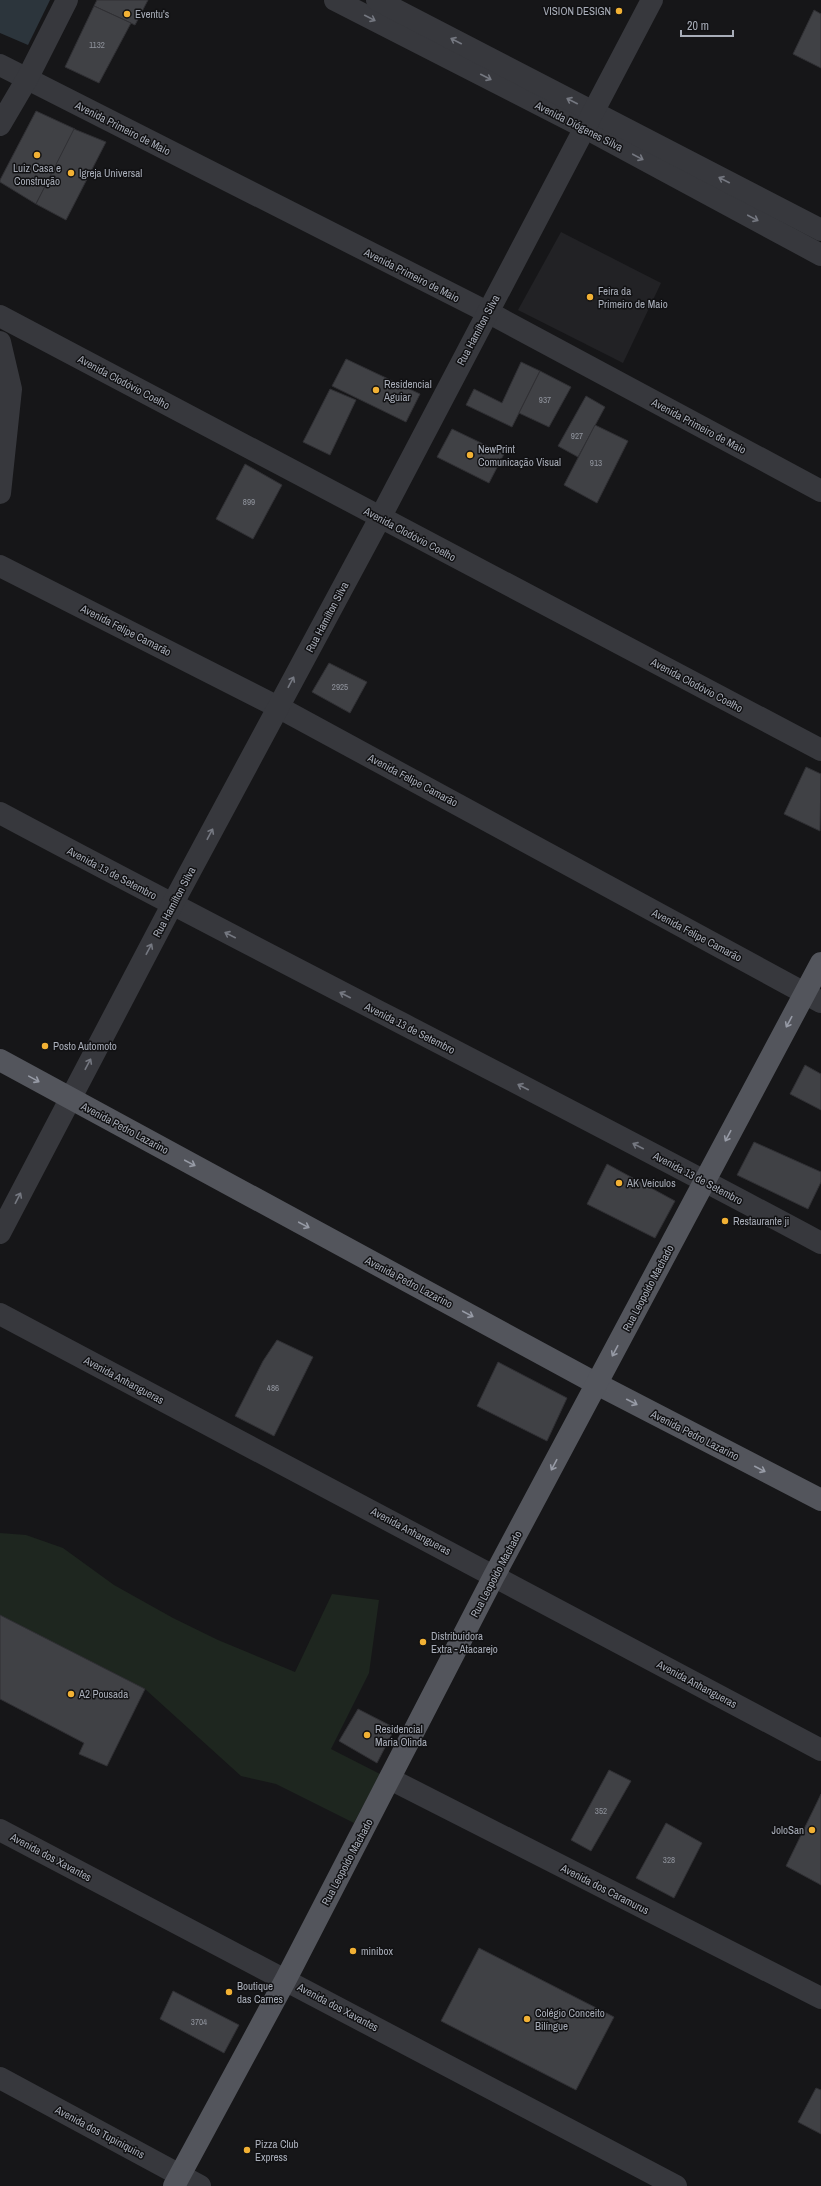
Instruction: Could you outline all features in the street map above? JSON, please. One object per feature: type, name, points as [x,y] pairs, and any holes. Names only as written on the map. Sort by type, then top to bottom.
[{"type":"main road","name":"Rua Leopoldo Machado","points":[[177,2181],[286,1979],[494,1576],[704,1180],[813,998],[821,963]]},
{"type":"main road","name":"Avenida Pedro Lazarino","points":[[0,1060],[597,1384],[821,1500]]},
{"type":"street","points":[[0,125],[12,71],[67,0]]},
{"type":"street","name":"Avenida Diógenes Silva","points":[[335,0],[821,230]]},
{"type":"street","name":"Avenida Diógenes Silva","points":[[377,0],[589,120],[821,255]]},
{"type":"street","name":"Rua Hamilton Silva","points":[[0,1233],[172,905],[380,518],[652,0]]},
{"type":"street","name":"Avenida Primeiro de Maio","points":[[12,71],[487,313],[821,491]]},
{"type":"street","name":"Avenida Clodóvio Coelho","points":[[0,316],[821,750]]},
{"type":"street","points":[[0,342],[11,389],[0,493]]},
{"type":"street","name":"Avenida Felipe Camarão","points":[[0,566],[278,707],[813,998]]},
{"type":"street","name":"Avenida 13 de Setembro","points":[[0,813],[172,905],[704,1180],[821,1244]]},
{"type":"street","name":"Avenida Anhangueras","points":[[0,1314],[821,1750]]},
{"type":"street","name":"Avenida dos Caramurus","points":[[390,1779],[821,1998]]},
{"type":"street","name":"Avenida dos Xavantes","points":[[0,1830],[286,1979],[676,2186]]},
{"type":"street","name":"Avenida dos Tupiniquins","points":[[0,2078],[177,2181],[200,2186]]},
{"type":"shaded area","points":[[0,0],[50,0],[28,45],[0,33]]},
{"type":"shaded area","name":"Feira da Primeiro de Maio","points":[[561,232],[661,283],[623,363],[518,310]]},
{"type":"shaded area","points":[[0,1533],[26,1535],[63,1548],[114,1585],[173,1618],[218,1640],[295,1672],[332,1594],[379,1600],[369,1673],[331,1749],[380,1774],[354,1823],[276,1784],[241,1776],[145,1689],[0,1615]]},
{"type":"building","name":"Eventu's","points":[[97,0],[148,0],[135,25],[94,6]]},
{"type":"building","points":[[94,6],[131,23],[99,83],[65,67]]},
{"type":"building","points":[[814,10],[821,14],[821,68],[793,54]]},
{"type":"building","name":"Luiz Casa e Construção","points":[[36,111],[75,129],[36,204],[0,182],[0,180]]},
{"type":"building","name":"Igreja Universal","points":[[74,129],[106,142],[66,220],[36,204]]},
{"type":"building","name":"Residencial Aguiar","points":[[346,359],[420,394],[406,422],[332,386]]},
{"type":"building","points":[[521,362],[540,371],[512,427],[466,405],[474,389],[502,403]]},
{"type":"building","points":[[540,371],[571,387],[549,427],[519,413]]},
{"type":"building","points":[[330,389],[356,400],[330,455],[303,442]]},
{"type":"building","points":[[586,396],[605,407],[578,457],[558,446]]},
{"type":"building","points":[[595,425],[628,441],[597,503],[564,485]]},
{"type":"building","name":"NewPrint Comunicação Visual","points":[[452,429],[504,454],[489,483],[437,457]]},
{"type":"building","points":[[245,464],[282,485],[253,539],[216,519]]},
{"type":"building","points":[[329,663],[367,682],[350,713],[312,692]]},
{"type":"building","points":[[806,767],[821,774],[820,831],[784,814]]},
{"type":"building","points":[[805,1065],[821,1074],[821,1110],[790,1094]]},
{"type":"building","points":[[754,1142],[821,1172],[821,1182],[808,1209],[737,1175]]},
{"type":"building","name":"AK Veículos","points":[[607,1164],[675,1201],[655,1238],[587,1204]]},
{"type":"building","points":[[277,1340],[313,1357],[274,1436],[235,1416],[263,1361]]},
{"type":"building","points":[[498,1362],[567,1398],[547,1441],[477,1406]]},
{"type":"building","name":"A2 Pousada","points":[[0,1615],[145,1689],[107,1766],[79,1754],[84,1743],[0,1699]]},
{"type":"building","name":"Residencial Maria Olinda","points":[[358,1709],[395,1728],[377,1763],[339,1741]]},
{"type":"building","points":[[609,1770],[631,1781],[591,1851],[571,1840]]},
{"type":"building","name":"JoloSan","points":[[821,1794],[821,1885],[786,1866]]},
{"type":"building","points":[[666,1823],[702,1843],[674,1898],[636,1878]]},
{"type":"building","name":"Colégio Conceito Bilíngue","points":[[479,1948],[614,2017],[576,2090],[441,2021]]},
{"type":"building","points":[[173,1991],[239,2025],[224,2053],[160,2019]]},
{"type":"building","points":[[816,2088],[821,2090],[821,2134],[798,2122]]},
{"type":"place","name":"VISION DESIGN","points":[[619,11]]},
{"type":"place","name":"Eventu's","points":[[127,14]]},
{"type":"place","name":"Luiz Casa e Construção","points":[[37,155]]},
{"type":"place","name":"Igreja Universal","points":[[71,173]]},
{"type":"place","name":"Feira da Primeiro de Maio","points":[[590,297]]},
{"type":"place","name":"Residencial Aguiar","points":[[376,390]]},
{"type":"place","name":"NewPrint Comunicação Visual","points":[[470,455]]},
{"type":"place","name":"Posto Automoto","points":[[45,1046]]},
{"type":"place","name":"AK Veículos","points":[[619,1183]]},
{"type":"place","name":"Restaurante ji","points":[[725,1221]]},
{"type":"place","name":"Distribuidora Extra - Atacarejo","points":[[423,1642]]},
{"type":"place","name":"A2 Pousada","points":[[71,1694]]},
{"type":"place","name":"Residencial Maria Olinda","points":[[367,1735]]},
{"type":"place","name":"JoloSan","points":[[812,1830]]},
{"type":"place","name":"minibox","points":[[353,1951]]},
{"type":"place","name":"Boutique das Carnes","points":[[229,1992]]},
{"type":"place","name":"Colégio Conceito Bilíngue","points":[[527,2019]]},
{"type":"place","name":"Pizza Club Express","points":[[247,2150]]}]
